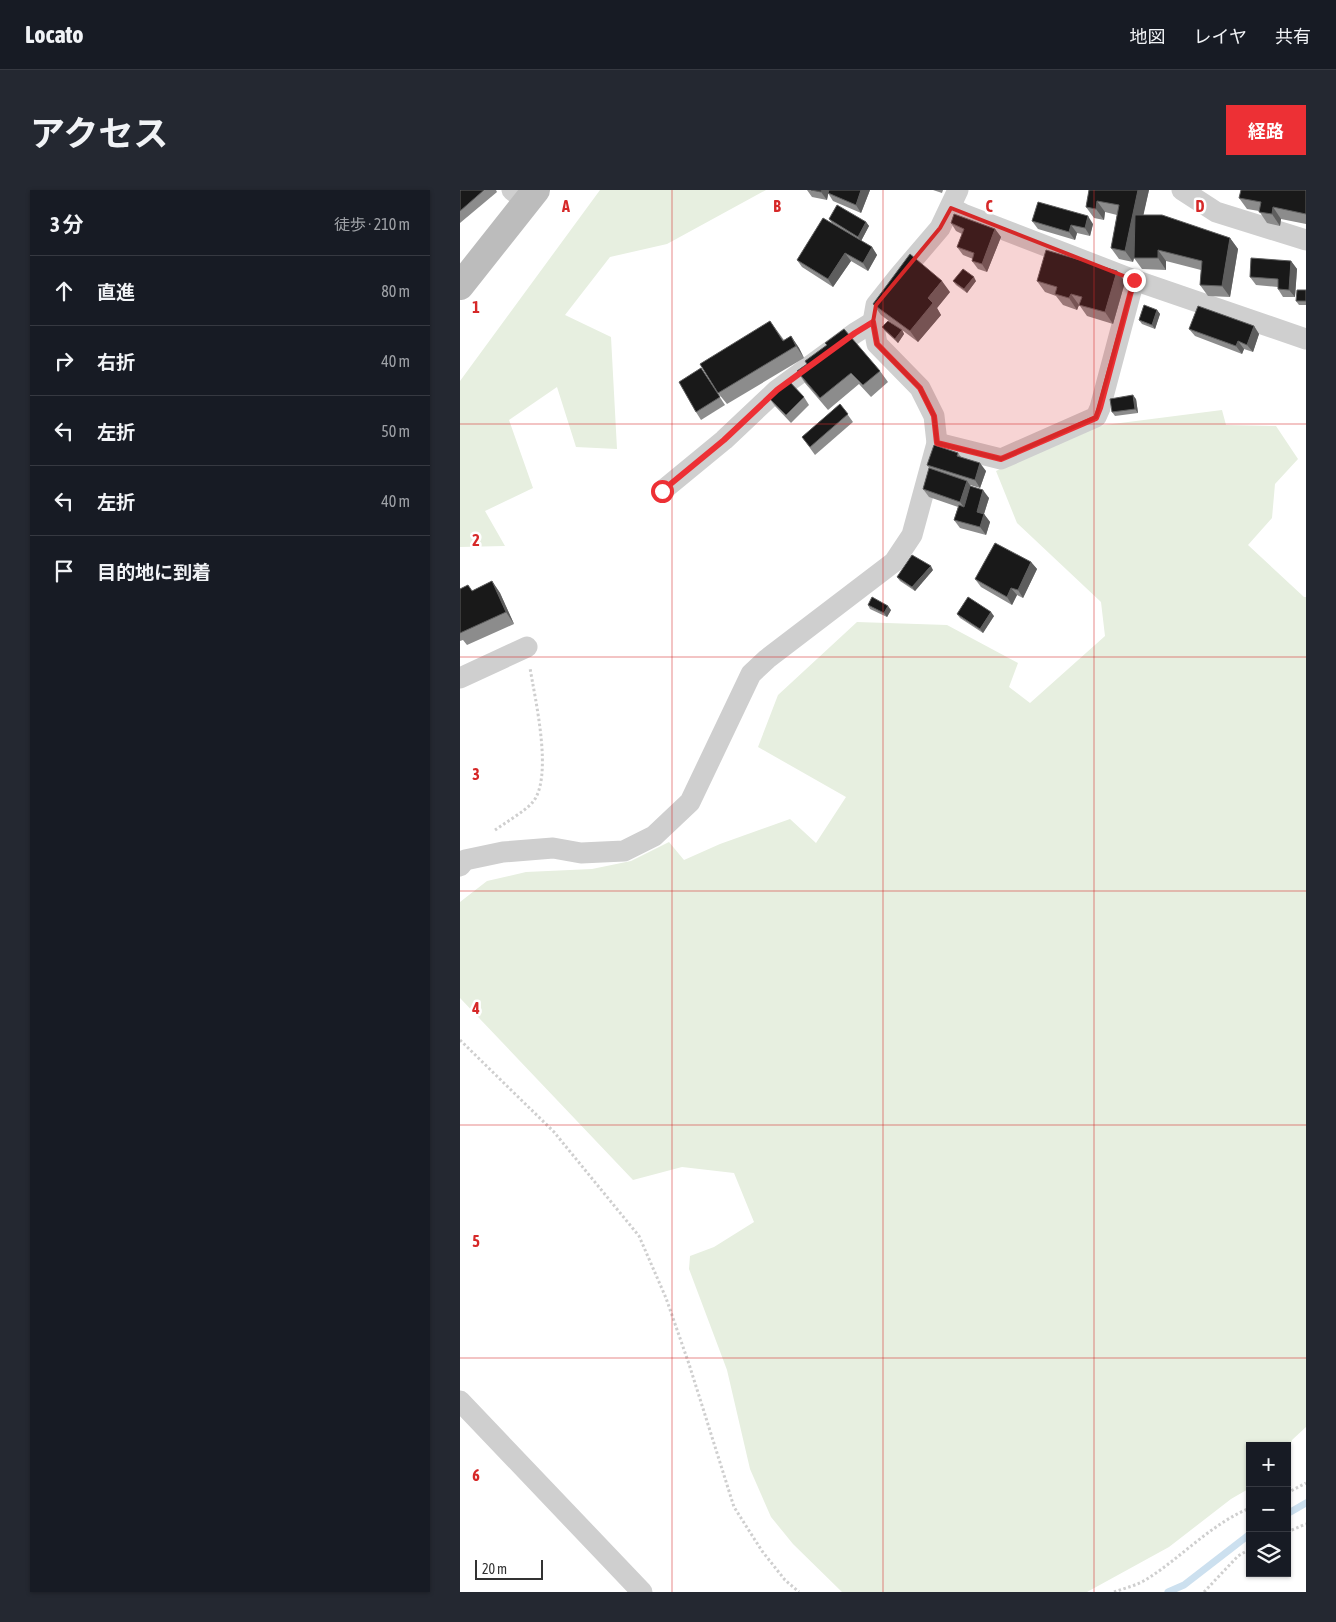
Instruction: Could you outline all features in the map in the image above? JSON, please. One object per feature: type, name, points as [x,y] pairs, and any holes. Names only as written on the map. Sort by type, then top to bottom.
[{"type":"main road","points":[[460,286],[525,194]]},
{"type":"street","points":[[1182,190],[1216,212],[1306,240]]},
{"type":"street","points":[[955,199],[963,214],[1134,280],[1306,339]]},
{"type":"street","points":[[463,863],[504,852],[553,848],[582,853],[624,851],[654,836],[690,802],[751,674],[767,659],[894,562],[912,535],[937,443],[934,416],[920,388],[877,344],[873,322],[876,305],[940,228],[955,199]]},
{"type":"street","points":[[937,443],[1001,459],[1096,418],[1134,280]]},
{"type":"street","points":[[662,491],[724,440],[777,390],[873,322]]},
{"type":"street","points":[[460,678],[527,647]]},
{"type":"street","points":[[460,1401],[642,1592]]},
{"type":"path","points":[[463,863],[476,844],[533,803],[541,784],[543,752],[527,647]]},
{"type":"path","points":[[460,1040],[554,1132],[639,1236],[666,1298],[734,1507],[762,1551],[785,1580],[799,1592]]},
{"type":"path","points":[[1291,1491],[1306,1483]]},
{"type":"path","points":[[1114,1592],[1146,1580],[1188,1547],[1237,1513],[1246,1510]]},
{"type":"path","points":[[1291,1530],[1306,1524]]},
{"type":"path","points":[[1204,1592],[1238,1556],[1246,1551]]},
{"type":"highlighted area","points":[[951,208],[1134,280],[1096,417],[1001,459],[937,443],[934,416],[920,388],[877,344],[873,322],[876,305],[940,228]]},
{"type":"green space","points":[[600,190],[766,190],[667,244],[610,257],[565,315],[611,337],[617,449],[576,447],[557,387],[509,420],[533,488],[485,511],[505,546],[460,547],[460,381]]},
{"type":"green space","points":[[1222,410],[1226,425],[1276,426],[1298,459],[1275,484],[1272,518],[1248,545],[1306,597],[1306,1427],[1292,1440],[1291,1444],[1291,1442],[1246,1442],[1246,1490],[1231,1499],[1169,1547],[1087,1592],[842,1592],[793,1544],[771,1517],[750,1469],[727,1370],[689,1269],[690,1256],[714,1247],[754,1222],[734,1173],[682,1167],[633,1180],[460,998],[460,902],[487,881],[526,872],[592,869],[631,861],[669,842],[684,860],[720,844],[790,819],[816,843],[846,797],[758,747],[778,695],[857,622],[947,625],[1018,663],[1009,687],[1030,703],[1105,636],[1101,602],[1017,523],[996,471],[1089,427]]},
{"type":"building","points":[[460,190],[484,190],[460,211]]},
{"type":"building","points":[[829,190],[861,190],[856,205],[828,193]]},
{"type":"building","points":[[1089,190],[1138,190],[1125,251],[1111,248],[1119,205],[1097,201],[1096,209],[1086,207]]},
{"type":"building","points":[[1241,190],[1306,190],[1306,214],[1273,207],[1272,214],[1259,212],[1261,202],[1239,198]]},
{"type":"building","points":[[1038,202],[1088,216],[1085,228],[1071,225],[1069,232],[1032,221]]},
{"type":"building","points":[[837,205],[866,222],[858,237],[829,219]]},
{"type":"building","points":[[954,214],[995,229],[982,264],[972,261],[974,253],[957,247],[964,229],[951,223]]},
{"type":"building","points":[[1135,215],[1162,215],[1230,238],[1222,286],[1200,285],[1202,261],[1158,250],[1158,258],[1134,258]]},
{"type":"building","points":[[823,218],[872,247],[863,263],[845,253],[828,279],[797,260]]},
{"type":"building","points":[[1046,250],[1117,271],[1105,312],[1079,305],[1082,297],[1071,294],[1069,298],[1055,294],[1057,287],[1037,281]]},
{"type":"building","points":[[910,254],[942,281],[928,298],[933,303],[910,331],[873,304]]},
{"type":"building","points":[[1251,258],[1291,261],[1289,290],[1278,289],[1278,279],[1250,277]]},
{"type":"building","points":[[963,269],[974,277],[964,289],[953,281]]},
{"type":"building","points":[[1297,290],[1306,290],[1306,301],[1296,301]]},
{"type":"building","points":[[1144,305],[1157,310],[1152,325],[1139,320]]},
{"type":"building","points":[[1198,306],[1254,326],[1247,345],[1238,341],[1236,346],[1189,329]]},
{"type":"building","points":[[770,321],[783,341],[791,336],[796,346],[718,393],[700,364]]},
{"type":"building","points":[[888,321],[902,330],[895,339],[882,327]]},
{"type":"building","points":[[844,329],[880,371],[863,385],[851,373],[820,398],[797,371],[807,364],[805,361],[827,345],[825,343]]},
{"type":"building","points":[[701,368],[720,397],[696,412],[679,382]]},
{"type":"building","points":[[788,380],[804,397],[786,415],[769,398]]},
{"type":"building","points":[[1133,395],[1135,409],[1112,412],[1110,399]]},
{"type":"building","points":[[840,404],[848,414],[810,447],[802,437]]},
{"type":"building","points":[[934,445],[958,453],[957,456],[980,463],[975,480],[927,465]]},
{"type":"building","points":[[929,468],[967,481],[960,502],[923,489]]},
{"type":"building","points":[[970,486],[983,490],[977,512],[984,514],[980,527],[954,520],[959,505],[964,507]]},
{"type":"building","points":[[995,543],[1031,562],[1018,590],[1011,588],[1007,597],[975,579]]},
{"type":"building","points":[[912,555],[931,566],[912,587],[897,577]]},
{"type":"building","points":[[492,581],[506,612],[460,633],[460,589],[468,585],[472,591]]},
{"type":"building","points":[[872,597],[888,606],[884,613],[868,605]]},
{"type":"building","points":[[968,597],[991,612],[980,629],[957,614]]},
{"type":"waterway","points":[[1291,1512],[1306,1503]]},
{"type":"waterway","points":[[1168,1592],[1184,1585],[1246,1537]]},
{"type":"route","points":[[662,491],[724,440],[777,390],[873,322],[877,344],[920,388],[934,416],[937,443],[1001,459],[1096,418],[1134,280]]}]
